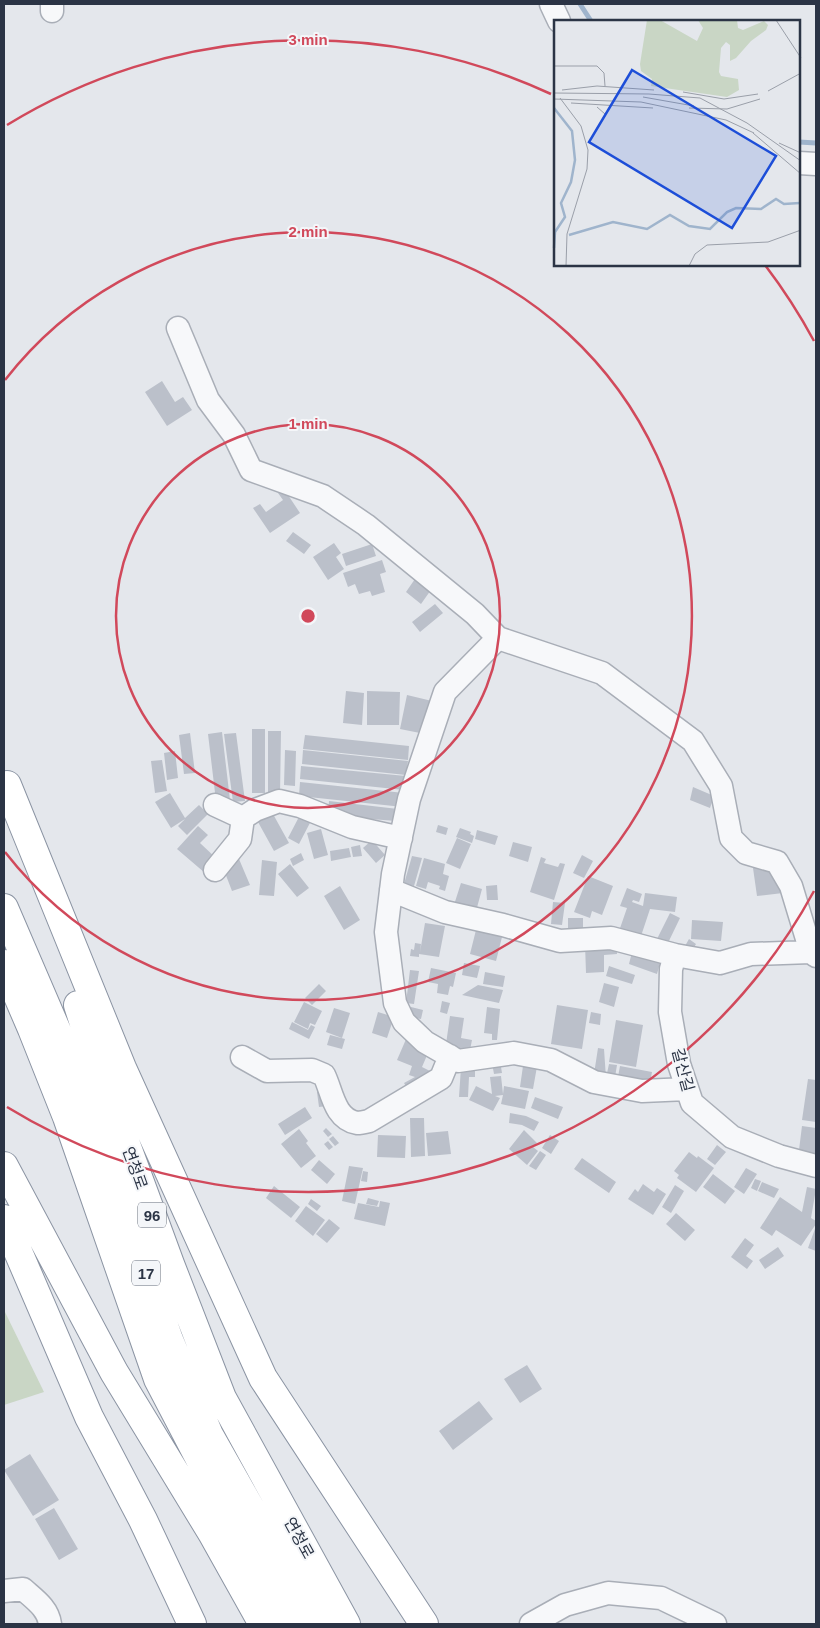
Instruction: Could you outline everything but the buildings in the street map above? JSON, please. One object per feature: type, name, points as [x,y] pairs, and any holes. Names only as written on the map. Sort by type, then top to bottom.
[{"type":"highway","name":"연청로","points":[[5,780],[102,1079],[222,1398],[346,1624]]},
{"type":"highway","points":[[5,780],[122,1068],[263,1378],[424,1624]]},
{"type":"highway","name":"연청로","points":[[4,908],[78,1080],[169,1340],[209,1435],[316,1624]]},
{"type":"highway","name":"17","points":[[4,964],[67,1118],[158,1379],[216,1490],[293,1624]]},
{"type":"highway","points":[[4,1166],[114,1372],[212,1533],[263,1624]]},
{"type":"highway","points":[[4,1219],[89,1417],[143,1520],[192,1624]]},
{"type":"highway","points":[[4,1237],[33,1290]]},
{"type":"street","points":[[551,4],[559,20]]},
{"type":"street","points":[[800,163],[816,164]]},
{"type":"street","points":[[189,354],[178,328],[208,400],[234,435],[251,470],[323,496],[366,525],[475,614],[498,638],[602,674],[693,741],[721,786],[731,838],[746,854],[777,862],[791,886],[814,954],[751,954],[720,963],[675,955],[611,938],[560,941],[503,925],[445,912],[392,890]]},
{"type":"street","points":[[498,638],[444,692],[409,799],[386,932],[395,1003],[404,1022],[425,1042],[458,1060],[514,1053],[550,1060],[594,1082],[642,1091],[687,1089]]},
{"type":"street","points":[[214,870],[240,839],[243,818],[255,810],[279,801],[300,806],[352,827],[401,838]]},
{"type":"street","points":[[215,805],[243,818]]},
{"type":"street","name":"갈산길","points":[[675,955],[672,969],[670,1012],[679,1064],[692,1103],[732,1137],[779,1156],[816,1166]]},
{"type":"street","points":[[242,1057],[267,1071],[312,1070],[324,1075],[336,1106],[343,1116],[357,1123],[369,1121],[440,1078],[450,1056]]},
{"type":"street","points":[[4,1591],[22,1589],[42,1606],[49,1616],[50,1624]]},
{"type":"street","points":[[531,1624],[565,1605],[608,1593],[661,1598],[714,1624]]},
{"type":"green space","points":[[4,1310],[44,1392],[4,1405]]},
{"type":"waterway","points":[[580,4],[590,20]]},
{"type":"waterway","points":[[800,142],[816,143]]}]
